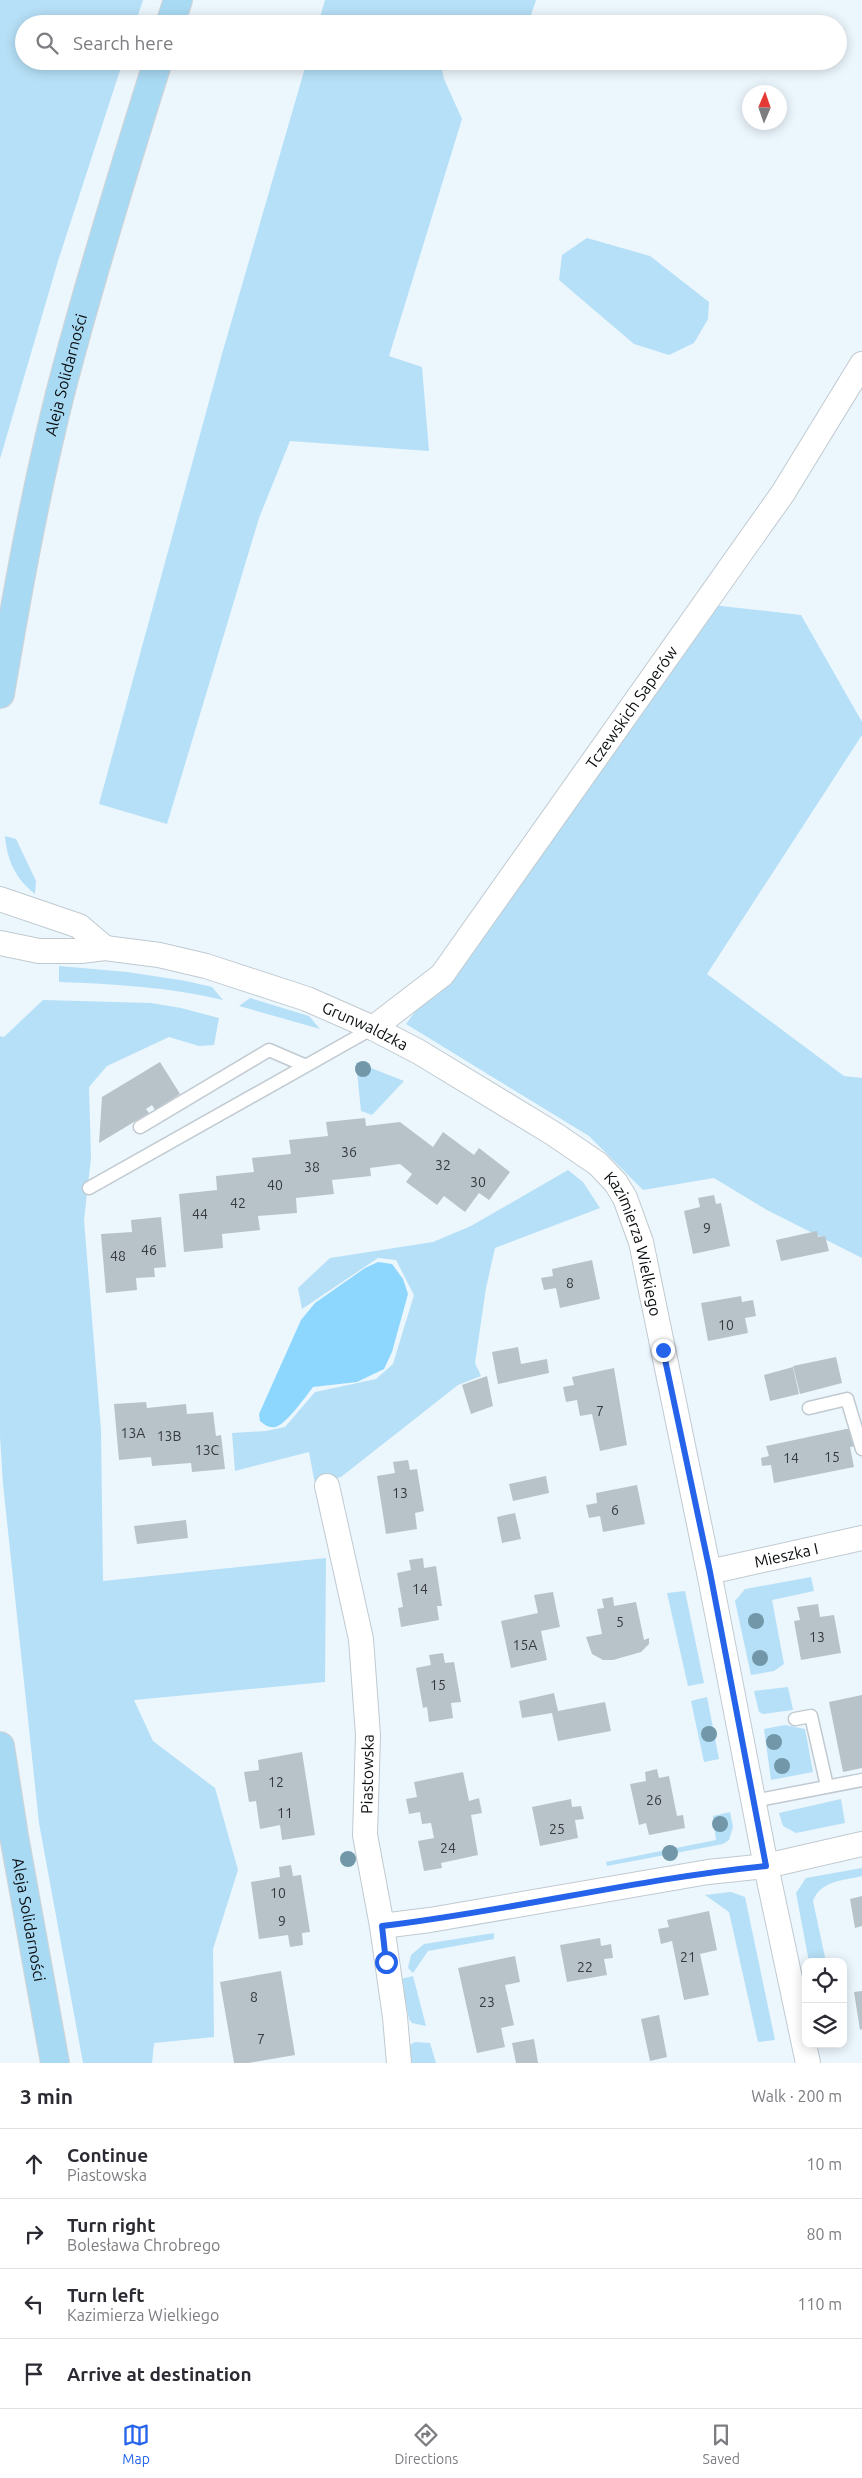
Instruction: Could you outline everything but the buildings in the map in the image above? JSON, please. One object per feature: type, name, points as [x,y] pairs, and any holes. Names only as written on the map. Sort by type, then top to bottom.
[{"type":"main road","points":[[173,15],[178,0]]},
{"type":"main road","name":"Aleja Solidarności","points":[[0,694],[19,582],[60,396],[112,207],[155,70]]},
{"type":"main road","name":"Aleja Solidarności","points":[[0,1746],[14,1836],[55,2063]]},
{"type":"street","name":"Tczewskich Saperów","points":[[373,1028],[442,975],[783,493],[862,364]]},
{"type":"street","points":[[0,899],[79,926],[105,948]]},
{"type":"street","name":"Grunwaldzka","points":[[0,943],[39,951],[81,951],[105,948],[159,955],[206,966],[307,999],[373,1028],[419,1052],[554,1134],[598,1164]]},
{"type":"street","name":"Kazimierza Wielkiego","points":[[598,1164],[616,1183],[625,1198],[641,1242],[710,1572],[766,1866],[808,2063]]},
{"type":"street","name":"Piastowska","points":[[327,1486],[361,1638],[368,1735],[365,1835],[382,1926],[400,2063]]},
{"type":"street","name":"Mieszka I","points":[[710,1572],[862,1538]]},
{"type":"street","points":[[382,1926],[430,1920],[708,1872],[766,1866],[862,1844]]},
{"type":"lane","points":[[90,1188],[304,1065],[373,1028]]},
{"type":"lane","points":[[140,1127],[269,1050],[304,1065]]},
{"type":"lane","points":[[809,1408],[847,1399],[862,1449]]},
{"type":"lane","points":[[795,1719],[811,1716],[827,1786]]},
{"type":"lane","points":[[754,1801],[862,1780]]},
{"type":"shaded area","points":[[0,0],[143,0],[138,15],[15,15],[15,70],[120,70],[58,261],[0,459]]},
{"type":"shaded area","points":[[325,0],[536,0],[531,15],[321,15]]},
{"type":"shaded area","points":[[304,70],[442,70],[444,79],[462,119],[389,356],[422,367],[429,451],[290,441],[259,518],[167,824],[99,804],[222,354]]},
{"type":"shaded area","points":[[587,238],[650,256],[709,302],[708,319],[694,343],[669,355],[634,344],[559,280],[562,255]]},
{"type":"shaded area","points":[[712,605],[801,615],[862,722],[862,735],[707,974],[844,1076],[862,1078],[862,1258],[767,1210],[714,1178],[643,1190],[589,1136],[406,1024]]},
{"type":"shaded area","points":[[5,836],[16,839],[36,881],[35,894],[28,888],[14,869],[8,854]]},
{"type":"shaded area","points":[[59,966],[127,972],[186,981],[212,987],[223,1000],[141,987],[59,982]]},
{"type":"shaded area","points":[[250,998],[309,1016],[320,1029],[239,1006]]},
{"type":"shaded area","points":[[43,1000],[151,1003],[181,1008],[219,1018],[214,1045],[199,1046],[169,1037],[107,1066],[89,1087],[91,1158],[84,1220],[101,1430],[103,1581],[326,1558],[325,1682],[134,1700],[153,1741],[215,1788],[238,1870],[213,1949],[214,2037],[154,2043],[152,2063],[83,2063],[39,1823],[3,1484],[0,1436],[0,1036],[4,1037]]},
{"type":"shaded area","points":[[356,1062],[404,1081],[372,1115],[361,1111]]},
{"type":"shaded area","points":[[568,1170],[583,1182],[600,1208],[495,1248],[486,1288],[475,1363],[481,1376],[458,1385],[341,1477],[315,1484],[309,1452],[235,1471],[232,1433],[266,1431],[285,1427],[315,1392],[376,1379],[393,1364],[414,1295],[396,1260],[378,1258],[302,1309],[298,1288],[330,1258],[433,1242],[471,1226]]},
{"type":"shaded area","points":[[378,1262],[392,1264],[403,1279],[408,1294],[392,1352],[384,1369],[357,1382],[313,1387],[284,1422],[275,1427],[264,1424],[260,1421],[259,1414],[301,1320],[315,1303],[365,1268]]},
{"type":"shaded area","points":[[811,1577],[814,1591],[772,1600],[784,1664],[774,1671],[751,1675],[735,1601],[745,1589]]},
{"type":"shaded area","points":[[685,1591],[704,1683],[688,1686],[667,1593]]},
{"type":"shaded area","points":[[788,1687],[793,1710],[763,1714],[759,1712],[754,1691]]},
{"type":"shaded area","points":[[707,1697],[719,1759],[704,1762],[691,1701]]},
{"type":"shaded area","points":[[785,1725],[805,1729],[813,1772],[771,1780],[764,1729]]},
{"type":"shaded area","points":[[841,1799],[845,1823],[796,1833],[783,1826],[779,1813]]},
{"type":"shaded area","points":[[730,1812],[733,1827],[729,1840],[723,1844],[607,1866],[606,1862],[716,1840],[713,1816]]},
{"type":"shaded area","points":[[862,1868],[862,1876],[827,1885],[821,1889],[813,1901],[825,1958],[808,1958],[796,1893],[806,1878]]},
{"type":"shaded area","points":[[731,1892],[745,1897],[775,2040],[758,2042],[729,1912],[705,1895]]},
{"type":"shaded area","points":[[494,1933],[494,1939],[428,1951],[413,1973],[408,1968],[411,1955],[424,1944]]},
{"type":"shaded area","points":[[413,1976],[426,2026],[412,2023],[409,2019],[401,1979]]},
{"type":"shaded area","points":[[415,2042],[430,2043],[436,2063],[406,2063],[408,2046]]},
{"type":"route","points":[[386,1962],[382,1926],[430,1920],[708,1872],[766,1866],[710,1572],[663,1350]]}]
